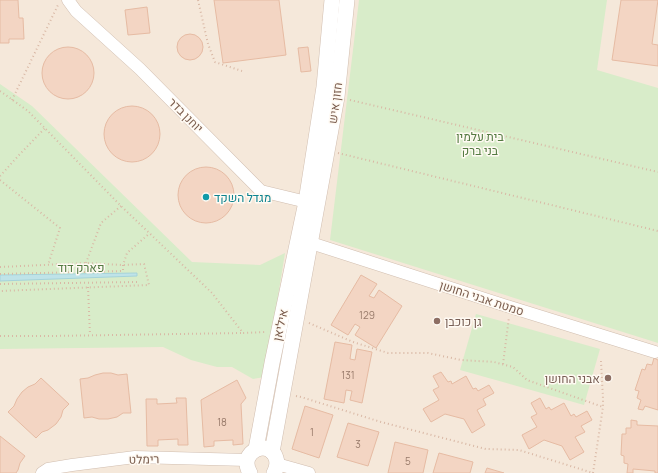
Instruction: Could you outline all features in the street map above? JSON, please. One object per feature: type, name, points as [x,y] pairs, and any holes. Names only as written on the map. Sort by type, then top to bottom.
[{"type":"street","name":"יוחנן בדר","points":[[68,0],[76,11],[140,69],[260,191],[312,203]]},
{"type":"street","name":"חזון איש","points":[[312,203],[332,0]]},
{"type":"street","name":"חזון איש","points":[[312,203],[327,151],[337,97],[347,0]]},
{"type":"street","name":"איליאן","points":[[274,463],[282,394],[310,243],[312,203]]},
{"type":"street","name":"איליאן","points":[[251,461],[298,236],[312,203]]},
{"type":"street","name":"סמטת אבני החושן","points":[[310,243],[655,352]]},
{"type":"street","points":[[251,461],[264,448],[274,463],[309,473]]},
{"type":"street","name":"רימלט","points":[[42,473],[48,469],[72,465],[135,458],[251,461]]},
{"type":"path","points":[[12,100],[60,0]]},
{"type":"path","points":[[198,0],[208,44],[215,62],[242,71]]},
{"type":"path","points":[[0,91],[28,111],[121,206],[212,293],[243,333]]},
{"type":"path","points":[[337,97],[658,172]]},
{"type":"path","points":[[0,176],[45,128]]},
{"type":"path","points":[[327,151],[658,231]]},
{"type":"path","points":[[0,180],[60,228],[48,265]]},
{"type":"path","points":[[86,263],[101,223],[121,206]]},
{"type":"path","points":[[0,274],[123,271],[123,265],[127,252],[150,233]]},
{"type":"path","points":[[0,266],[86,263],[123,265],[144,264],[149,285],[0,290]]},
{"type":"path","points":[[0,284],[137,282],[137,286]]},
{"type":"path","points":[[88,287],[90,335]]},
{"type":"path","points":[[503,364],[510,307]]},
{"type":"path","points":[[296,318],[353,342],[388,352],[428,352],[461,360],[503,364],[513,367],[527,380],[602,407]]},
{"type":"path","points":[[0,336],[272,332]]},
{"type":"path","points":[[282,394],[301,397],[381,422],[486,449],[519,450],[593,473],[603,399],[601,361]]},
{"type":"shaded area","points":[[0,0],[658,0],[658,473],[0,473]]},
{"type":"green space","name":"בית עלמין בני ברק","points":[[359,0],[607,0],[597,70],[658,88],[658,343],[330,240]]},
{"type":"green space","name":"פארק דוד","points":[[0,84],[32,106],[192,262],[260,265],[285,253],[265,377],[253,379],[232,367],[217,367],[191,360],[163,347],[0,349]]},
{"type":"green space","points":[[476,314],[600,349],[584,405],[460,370]]},
{"type":"water","points":[[137,273],[137,276],[0,281],[0,275]]},
{"type":"building","points":[[0,0],[18,0],[19,18],[23,18],[24,39],[9,39],[9,43],[0,43]]},
{"type":"building","points":[[214,0],[279,0],[286,55],[223,63]]},
{"type":"building","points":[[621,0],[658,0],[652,44],[658,45],[658,66],[612,60]]},
{"type":"building","points":[[147,7],[150,33],[128,35],[125,10]]},
{"type":"building","points":[[190,34],[199,38],[203,47],[199,56],[190,60],[181,56],[177,47],[181,38]]},
{"type":"building","points":[[68,47],[78,49],[86,55],[92,63],[94,73],[92,83],[86,91],[78,97],[68,99],[58,97],[50,91],[44,83],[42,73],[44,63],[50,55],[58,49]]},
{"type":"building","points":[[308,47],[311,71],[301,72],[298,48]]},
{"type":"building","points":[[132,106],[147,111],[155,119],[160,134],[155,149],[147,157],[132,162],[117,157],[109,149],[104,134],[109,119],[117,111]]},
{"type":"building","name":"מגדל השקד","points":[[206,167],[221,172],[229,180],[234,195],[229,210],[221,218],[206,223],[191,218],[183,210],[178,195],[183,180],[191,172]]},
{"type":"building","points":[[361,275],[377,284],[369,296],[374,298],[379,290],[402,306],[376,348],[355,335],[360,327],[355,324],[348,335],[331,325]]},
{"type":"building","points":[[335,342],[352,345],[350,359],[355,360],[357,349],[372,352],[362,403],[350,400],[352,391],[346,390],[344,403],[324,399]]},
{"type":"building","points":[[654,358],[658,360],[658,410],[645,406],[643,410],[638,409],[641,400],[637,398],[639,391],[635,390],[642,369],[645,370],[647,364],[652,365]]},
{"type":"building","points":[[441,372],[448,382],[451,381],[452,384],[466,376],[473,389],[476,388],[478,391],[489,385],[494,393],[483,399],[486,405],[477,410],[485,425],[472,433],[464,419],[445,414],[431,422],[423,409],[439,400],[433,390],[439,387],[433,376]]},
{"type":"building","points":[[103,373],[118,375],[127,374],[131,413],[123,413],[117,417],[108,419],[92,417],[84,418],[80,379]]},
{"type":"building","points":[[41,378],[69,404],[63,410],[61,417],[56,424],[48,430],[42,432],[36,438],[8,412],[14,406],[22,392],[35,384]]},
{"type":"building","points":[[237,380],[246,398],[241,404],[243,444],[233,445],[233,440],[214,441],[214,446],[204,447],[201,400]]},
{"type":"building","points":[[176,398],[186,398],[188,445],[178,445],[178,439],[158,440],[158,446],[147,446],[146,399],[157,399],[157,404],[177,403]]},
{"type":"building","points":[[540,398],[546,409],[549,407],[551,410],[564,403],[571,416],[574,414],[576,417],[587,411],[592,420],[581,426],[585,432],[575,437],[584,452],[570,460],[562,446],[544,440],[529,449],[522,435],[537,427],[531,417],[537,414],[531,403]]},
{"type":"building","points":[[305,406],[333,415],[319,458],[292,449]]},
{"type":"building","points":[[631,420],[637,421],[637,425],[658,426],[658,473],[655,473],[655,471],[633,469],[633,473],[627,473],[628,464],[624,463],[624,456],[621,455],[622,434],[626,434],[626,428],[631,428]]},
{"type":"building","points":[[348,423],[379,432],[368,466],[337,457]]},
{"type":"building","points":[[0,436],[25,456],[16,473],[0,473]]},
{"type":"building","points":[[395,442],[428,450],[423,473],[388,473]]},
{"type":"building","points":[[439,453],[473,462],[470,473],[433,473]]},
{"type":"building","points":[[487,468],[504,473],[485,473]]},
{"type":"place","name":"מגדל השקד","points":[[206,197]]},
{"type":"place","name":"גן כוכבן","points":[[437,321]]},
{"type":"place","name":"אבני החושן","points":[[608,378]]}]
